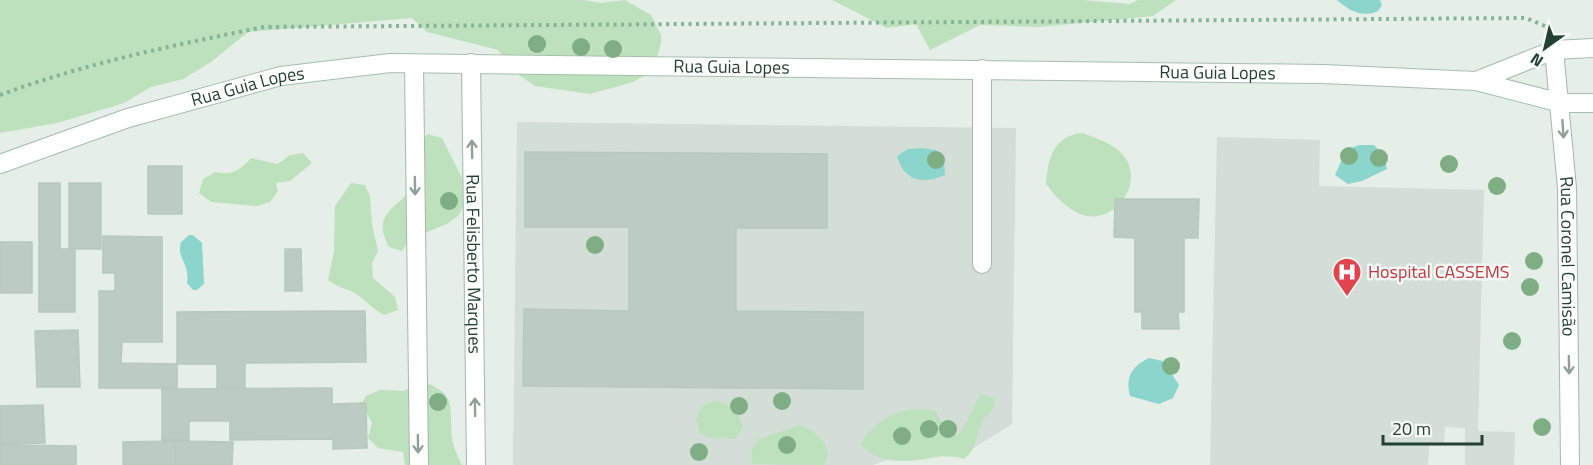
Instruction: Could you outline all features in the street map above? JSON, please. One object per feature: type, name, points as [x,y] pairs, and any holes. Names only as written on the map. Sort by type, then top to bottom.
[{"type":"main road","name":"Rua Guia Lopes","points":[[1476,81],[1554,50],[1585,49]]},
{"type":"main road","name":"Rua Coronel Camisão","points":[[1554,50],[1561,103],[1567,188],[1570,465]]},
{"type":"main road","name":"Rua Guia Lopes","points":[[0,164],[129,118],[281,76],[390,63],[1323,74],[1476,81],[1561,103],[1593,103]]},
{"type":"main road","name":"Rua Felisberto Marques","points":[[471,63],[476,465]]},
{"type":"main road","points":[[414,65],[418,465]]},
{"type":"main road","points":[[982,69],[982,264]]},
{"type":"path","points":[[0,95],[50,76],[115,58],[264,27],[1526,18],[1557,30],[1585,49]]},
{"type":"shaded area","points":[[517,122],[1016,128],[1012,424],[959,457],[898,456],[873,465],[513,465]]},
{"type":"shaded area","name":"Hospital CASSEMS","points":[[1217,137],[1320,140],[1319,186],[1484,190],[1478,431],[1515,432],[1514,465],[1465,465],[1465,428],[1445,427],[1444,446],[1429,446],[1428,465],[1210,465]]},
{"type":"green space","points":[[0,0],[583,0],[601,3],[625,0],[651,15],[661,35],[661,43],[657,57],[646,75],[633,82],[590,94],[535,86],[516,73],[498,50],[427,32],[412,18],[248,32],[211,62],[183,79],[151,87],[124,103],[57,123],[0,133]]},
{"type":"green space","points":[[832,0],[1082,0],[1130,4],[1138,0],[1176,0],[1153,16],[1039,27],[980,25],[930,50],[916,24],[887,28]]},
{"type":"green space","points":[[1083,133],[1108,143],[1120,152],[1128,163],[1131,175],[1129,187],[1116,208],[1105,214],[1093,216],[1080,214],[1057,197],[1046,184],[1051,157],[1059,143],[1065,138]]},
{"type":"green space","points":[[427,134],[442,138],[468,190],[465,204],[458,216],[447,224],[410,239],[402,251],[389,247],[383,223],[389,211],[411,187],[417,153]]},
{"type":"green space","points":[[303,153],[312,163],[290,181],[276,183],[278,191],[270,202],[257,206],[211,202],[199,193],[203,179],[215,172],[235,171],[251,158],[278,164],[290,155]]},
{"type":"green space","points":[[351,183],[365,185],[370,197],[372,224],[378,251],[372,263],[373,278],[395,297],[398,310],[384,315],[357,294],[328,280],[334,252],[335,206]]},
{"type":"green space","points":[[423,382],[442,391],[450,403],[453,441],[462,465],[405,465],[403,452],[378,448],[368,438],[372,423],[362,403],[366,396],[380,390],[404,391]]},
{"type":"green space","points":[[981,394],[995,399],[994,405],[981,424],[974,446],[964,459],[939,456],[894,461],[876,456],[861,444],[874,427],[883,420],[892,415],[913,410],[935,411],[951,438],[962,431]]},
{"type":"green space","points":[[715,401],[730,406],[739,416],[743,427],[735,439],[720,437],[712,439],[700,433],[696,419],[702,406]]},
{"type":"green space","points":[[800,425],[822,440],[827,451],[825,465],[752,464],[752,450],[759,439]]},
{"type":"water","points":[[1337,0],[1380,0],[1382,5],[1378,11],[1367,14],[1351,10]]},
{"type":"water","points":[[1359,145],[1374,145],[1384,156],[1387,169],[1362,181],[1348,184],[1335,175],[1346,150]]},
{"type":"water","points":[[908,149],[936,150],[944,162],[945,175],[922,180],[909,176],[904,171],[897,156]]},
{"type":"water","points":[[189,235],[193,235],[202,243],[204,284],[197,290],[193,290],[187,283],[187,270],[180,253],[181,242]]},
{"type":"water","points":[[1149,358],[1163,361],[1179,385],[1173,398],[1159,404],[1130,396],[1128,383],[1131,373]]},
{"type":"building","points":[[525,152],[827,154],[827,228],[736,228],[736,311],[863,312],[863,389],[523,386],[524,309],[629,311],[629,227],[525,227]]},
{"type":"building","points":[[148,166],[182,166],[182,214],[148,214]]},
{"type":"building","points":[[39,183],[60,183],[60,249],[75,249],[75,312],[39,312]]},
{"type":"building","points":[[69,183],[101,183],[101,249],[69,249]]},
{"type":"building","points":[[1115,199],[1199,199],[1198,238],[1184,238],[1184,312],[1178,312],[1179,329],[1142,329],[1142,312],[1135,312],[1135,238],[1114,237]]},
{"type":"building","points":[[103,236],[162,237],[162,342],[122,342],[121,363],[177,364],[177,388],[99,388],[99,291],[115,291],[115,273],[103,273]]},
{"type":"building","points":[[0,242],[32,242],[32,293],[0,293]]},
{"type":"building","points":[[285,249],[301,249],[302,291],[285,291]]},
{"type":"building","points":[[365,311],[366,362],[245,363],[245,388],[217,388],[217,364],[177,364],[177,312]]},
{"type":"building","points":[[78,330],[80,387],[37,387],[35,331]]},
{"type":"building","points":[[332,388],[332,404],[366,403],[367,448],[333,449],[333,439],[230,440],[230,421],[189,421],[189,440],[162,440],[162,389]]},
{"type":"building","points":[[43,405],[45,443],[0,444],[0,406]]},
{"type":"building","points":[[175,441],[175,465],[123,465],[123,442]]},
{"type":"building","points":[[175,441],[233,442],[232,465],[175,465]]},
{"type":"building","points":[[0,445],[76,446],[76,465],[0,465]]},
{"type":"place","name":"Hospital CASSEMS","points":[[1347,298]]}]
